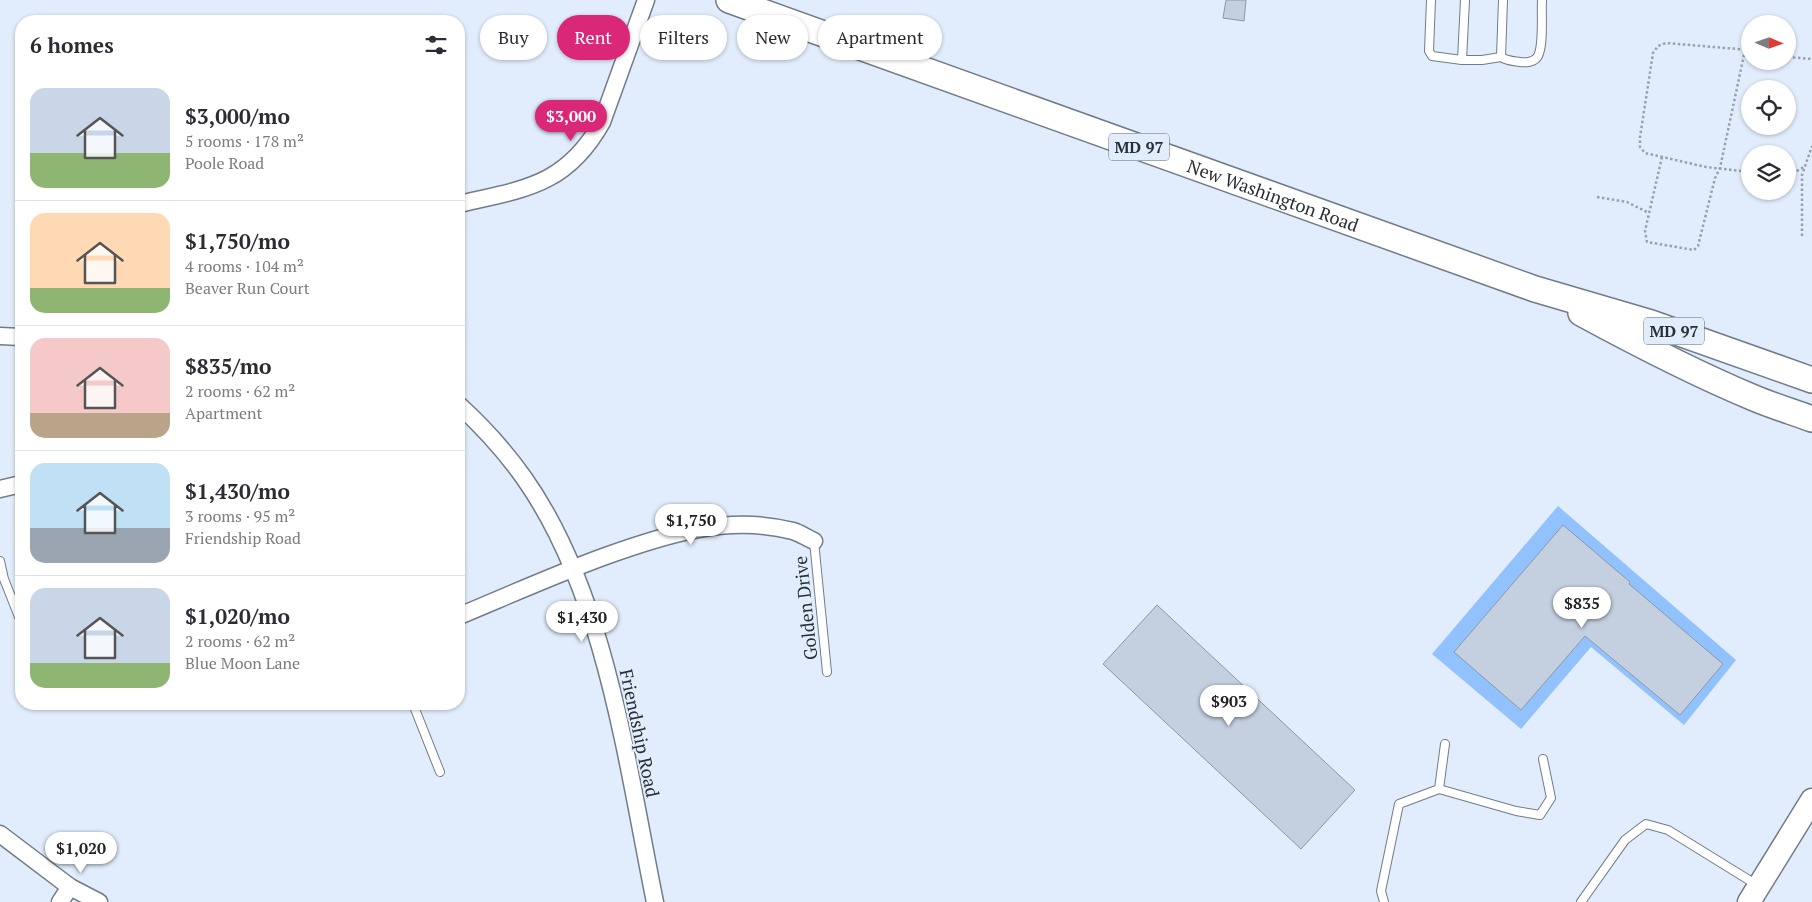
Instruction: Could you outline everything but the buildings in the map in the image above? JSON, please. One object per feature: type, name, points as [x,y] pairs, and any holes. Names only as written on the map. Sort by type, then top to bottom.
[{"type":"main road","name":"New Washington Road","points":[[729,0],[1535,289],[1660,326],[1812,380]]},
{"type":"main road","name":"New Washington Road","points":[[1535,289],[1652,352],[1706,378],[1756,399],[1812,419]]},
{"type":"main road","points":[[1754,894],[1812,800]]},
{"type":"street","points":[[465,202],[533,185],[559,172],[581,154],[592,140],[602,122],[646,0]]},
{"type":"street","points":[[0,336],[15,337]]},
{"type":"street","name":"Friendship Road","points":[[465,411],[481,426],[525,478],[545,511],[573,568],[594,628],[614,703],[655,902]]},
{"type":"street","points":[[0,489],[15,485]]},
{"type":"street","points":[[465,613],[573,568],[670,534],[716,526],[744,525],[770,527],[795,532],[814,541]]},
{"type":"street","points":[[0,834],[70,887],[99,902]]},
{"type":"street","points":[[60,902],[70,887]]},
{"type":"lane","points":[[1431,0],[1430,51],[1432,56],[1462,60],[1482,60],[1501,57],[1505,60],[1523,62],[1534,60],[1538,56],[1541,42],[1542,0]]},
{"type":"lane","points":[[1462,60],[1465,0]]},
{"type":"lane","points":[[1501,57],[1503,0]]},
{"type":"lane","name":"Golden Drive","points":[[814,541],[827,672]]},
{"type":"lane","points":[[0,561],[4,579],[15,607]]},
{"type":"lane","points":[[415,710],[440,772]]},
{"type":"lane","points":[[1439,789],[1445,744]]},
{"type":"lane","points":[[1384,902],[1381,891],[1399,804],[1439,789],[1516,811],[1540,815],[1551,798],[1543,759]]},
{"type":"lane","points":[[1581,902],[1625,840],[1646,824],[1668,830],[1754,894]]},
{"type":"path","points":[[1741,50],[1666,43],[1658,46],[1653,53],[1640,137],[1640,147],[1645,153],[1741,171]]},
{"type":"path","points":[[1796,58],[1812,59]]},
{"type":"path","points":[[1662,157],[1645,231],[1646,242],[1694,250],[1698,246],[1715,178],[1720,168],[1742,70]]},
{"type":"path","points":[[1802,236],[1802,175],[1812,146]]},
{"type":"path","points":[[1796,171],[1805,166]]},
{"type":"path","points":[[1597,197],[1627,202],[1649,213]]},
{"type":"shaded area","points":[[1558,506],[1736,660],[1684,725],[1591,647],[1521,729],[1432,654]]}]
